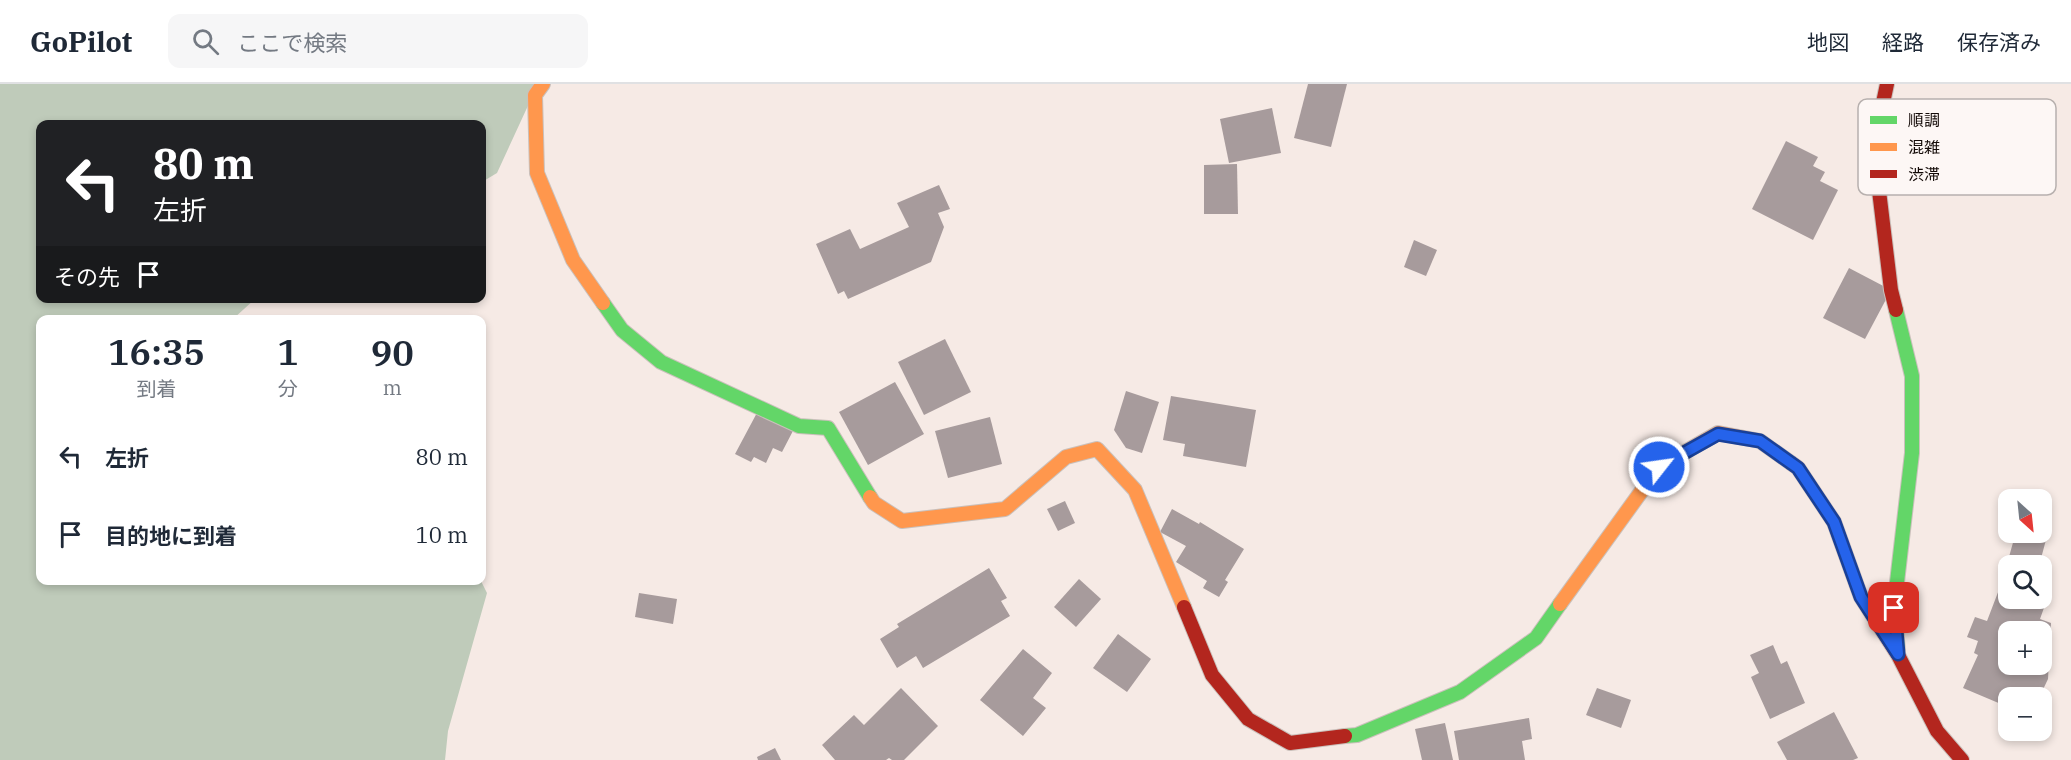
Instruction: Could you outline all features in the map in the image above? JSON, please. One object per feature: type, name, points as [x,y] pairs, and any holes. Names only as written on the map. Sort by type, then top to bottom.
[{"type":"street","points":[[543,84],[536,95],[537,173],[573,260],[622,330],[661,362],[799,426],[828,428],[874,503],[902,521],[1005,509],[1066,457],[1097,450],[1135,490],[1212,675],[1248,719],[1290,743],[1357,735],[1460,692],[1536,638],[1659,467],[1718,434],[1760,441],[1798,468],[1834,522],[1861,597],[1898,654],[1937,731],[1962,760]]},
{"type":"street","points":[[1884,99],[1887,84]]},
{"type":"street","points":[[1880,195],[1891,290],[1912,376],[1912,453],[1894,608],[1898,654]]},
{"type":"green space","points":[[0,84],[538,84],[497,173],[486,180],[486,120],[36,120],[36,303],[251,303],[237,315],[36,315],[36,585],[483,585],[487,593],[448,731],[445,760],[0,760]]},
{"type":"building","points":[[1308,84],[1347,84],[1331,147],[1294,138]]},
{"type":"building","points":[[1272,108],[1281,153],[1229,163],[1220,119]]},
{"type":"building","points":[[1786,141],[1818,157],[1813,166],[1825,172],[1820,181],[1838,190],[1813,240],[1752,209]]},
{"type":"building","points":[[1237,164],[1238,214],[1204,214],[1204,165]]},
{"type":"building","points":[[939,185],[950,209],[938,213],[944,227],[931,262],[848,299],[844,291],[838,294],[816,244],[850,229],[860,249],[909,227],[897,203]]},
{"type":"building","points":[[1414,240],[1437,250],[1426,276],[1404,267]]},
{"type":"building","points":[[1849,268],[1891,290],[1865,339],[1823,318]]},
{"type":"building","points":[[945,339],[971,392],[924,415],[898,362]]},
{"type":"building","points":[[895,382],[924,434],[868,465],[839,412]]},
{"type":"building","points":[[1126,391],[1159,402],[1142,453],[1126,448],[1114,430]]},
{"type":"building","points":[[1171,396],[1256,410],[1246,467],[1183,456],[1185,444],[1163,440]]},
{"type":"building","points":[[759,409],[795,427],[782,452],[773,448],[766,463],[754,457],[751,462],[735,454]]},
{"type":"building","points":[[990,417],[1002,464],[948,478],[935,431]]},
{"type":"building","points":[[1065,501],[1075,523],[1058,531],[1047,509]]},
{"type":"building","points":[[1172,509],[1199,524],[1200,522],[1244,549],[1225,580],[1228,582],[1219,597],[1203,588],[1207,581],[1176,562],[1186,546],[1160,532]]},
{"type":"building","points":[[2013,543],[2045,543],[2042,555],[2010,555]]},
{"type":"building","points":[[989,568],[1007,598],[1001,601],[1010,616],[923,668],[916,656],[897,668],[880,639],[899,627],[897,624]]},
{"type":"building","points":[[1079,579],[1101,599],[1076,627],[1054,607]]},
{"type":"building","points":[[1998,592],[1998,609],[2044,609],[2040,619],[2046,621],[1998,621],[1998,675],[2048,675],[2044,687],[1998,687],[1998,703],[1963,688],[1978,655],[1974,653],[1978,641],[1967,637],[1975,617],[1987,621]]},
{"type":"building","points":[[639,593],[677,599],[673,624],[635,617]]},
{"type":"building","points":[[1118,634],[1151,659],[1127,692],[1093,668]]},
{"type":"building","points":[[1773,645],[1781,664],[1787,661],[1805,703],[1770,719],[1751,677],[1759,673],[1750,655]]},
{"type":"building","points":[[1023,649],[1052,673],[1033,698],[1046,708],[1023,736],[980,700]]},
{"type":"building","points":[[901,688],[938,726],[904,760],[889,758],[886,760],[835,760],[822,745],[854,715],[864,725]]},
{"type":"building","points":[[1597,688],[1631,700],[1621,728],[1586,715]]},
{"type":"building","points":[[1834,712],[1858,758],[1853,760],[1787,760],[1777,742]]},
{"type":"building","points":[[1529,718],[1532,739],[1522,741],[1525,760],[1459,760],[1454,731]]},
{"type":"building","points":[[1445,723],[1453,760],[1422,760],[1415,729]]},
{"type":"building","points":[[775,748],[781,760],[758,760],[757,757]]},
{"type":"traffic: fast","points":[[603,303],[622,330],[661,362],[799,426],[828,428],[870,497]]},
{"type":"traffic: fast","points":[[1896,310],[1912,376],[1912,453],[1894,608],[1898,650]]},
{"type":"traffic: fast","points":[[1345,736],[1357,735],[1460,692],[1536,638],[1560,604]]},
{"type":"traffic: slow","points":[[543,84],[535,95],[537,173],[573,260],[603,303]]},
{"type":"traffic: slow","points":[[1560,604],[1659,467],[1718,433],[1760,441],[1791,463]]},
{"type":"traffic: slow","points":[[870,497],[874,503],[902,521],[1005,509],[1066,457],[1097,449],[1135,490],[1184,607]]},
{"type":"traffic: jam","points":[[1884,99],[1887,84]]},
{"type":"traffic: jam","points":[[1880,195],[1891,290],[1896,310]]},
{"type":"traffic: jam","points":[[1791,463],[1798,468],[1834,522],[1861,597],[1898,655],[1937,731],[1962,760]]},
{"type":"traffic: jam","points":[[1184,607],[1212,675],[1248,719],[1290,743],[1345,736]]},
{"type":"route","points":[[1659,467],[1718,434],[1760,441],[1798,468],[1834,522],[1861,597],[1898,654],[1894,608]]}]
